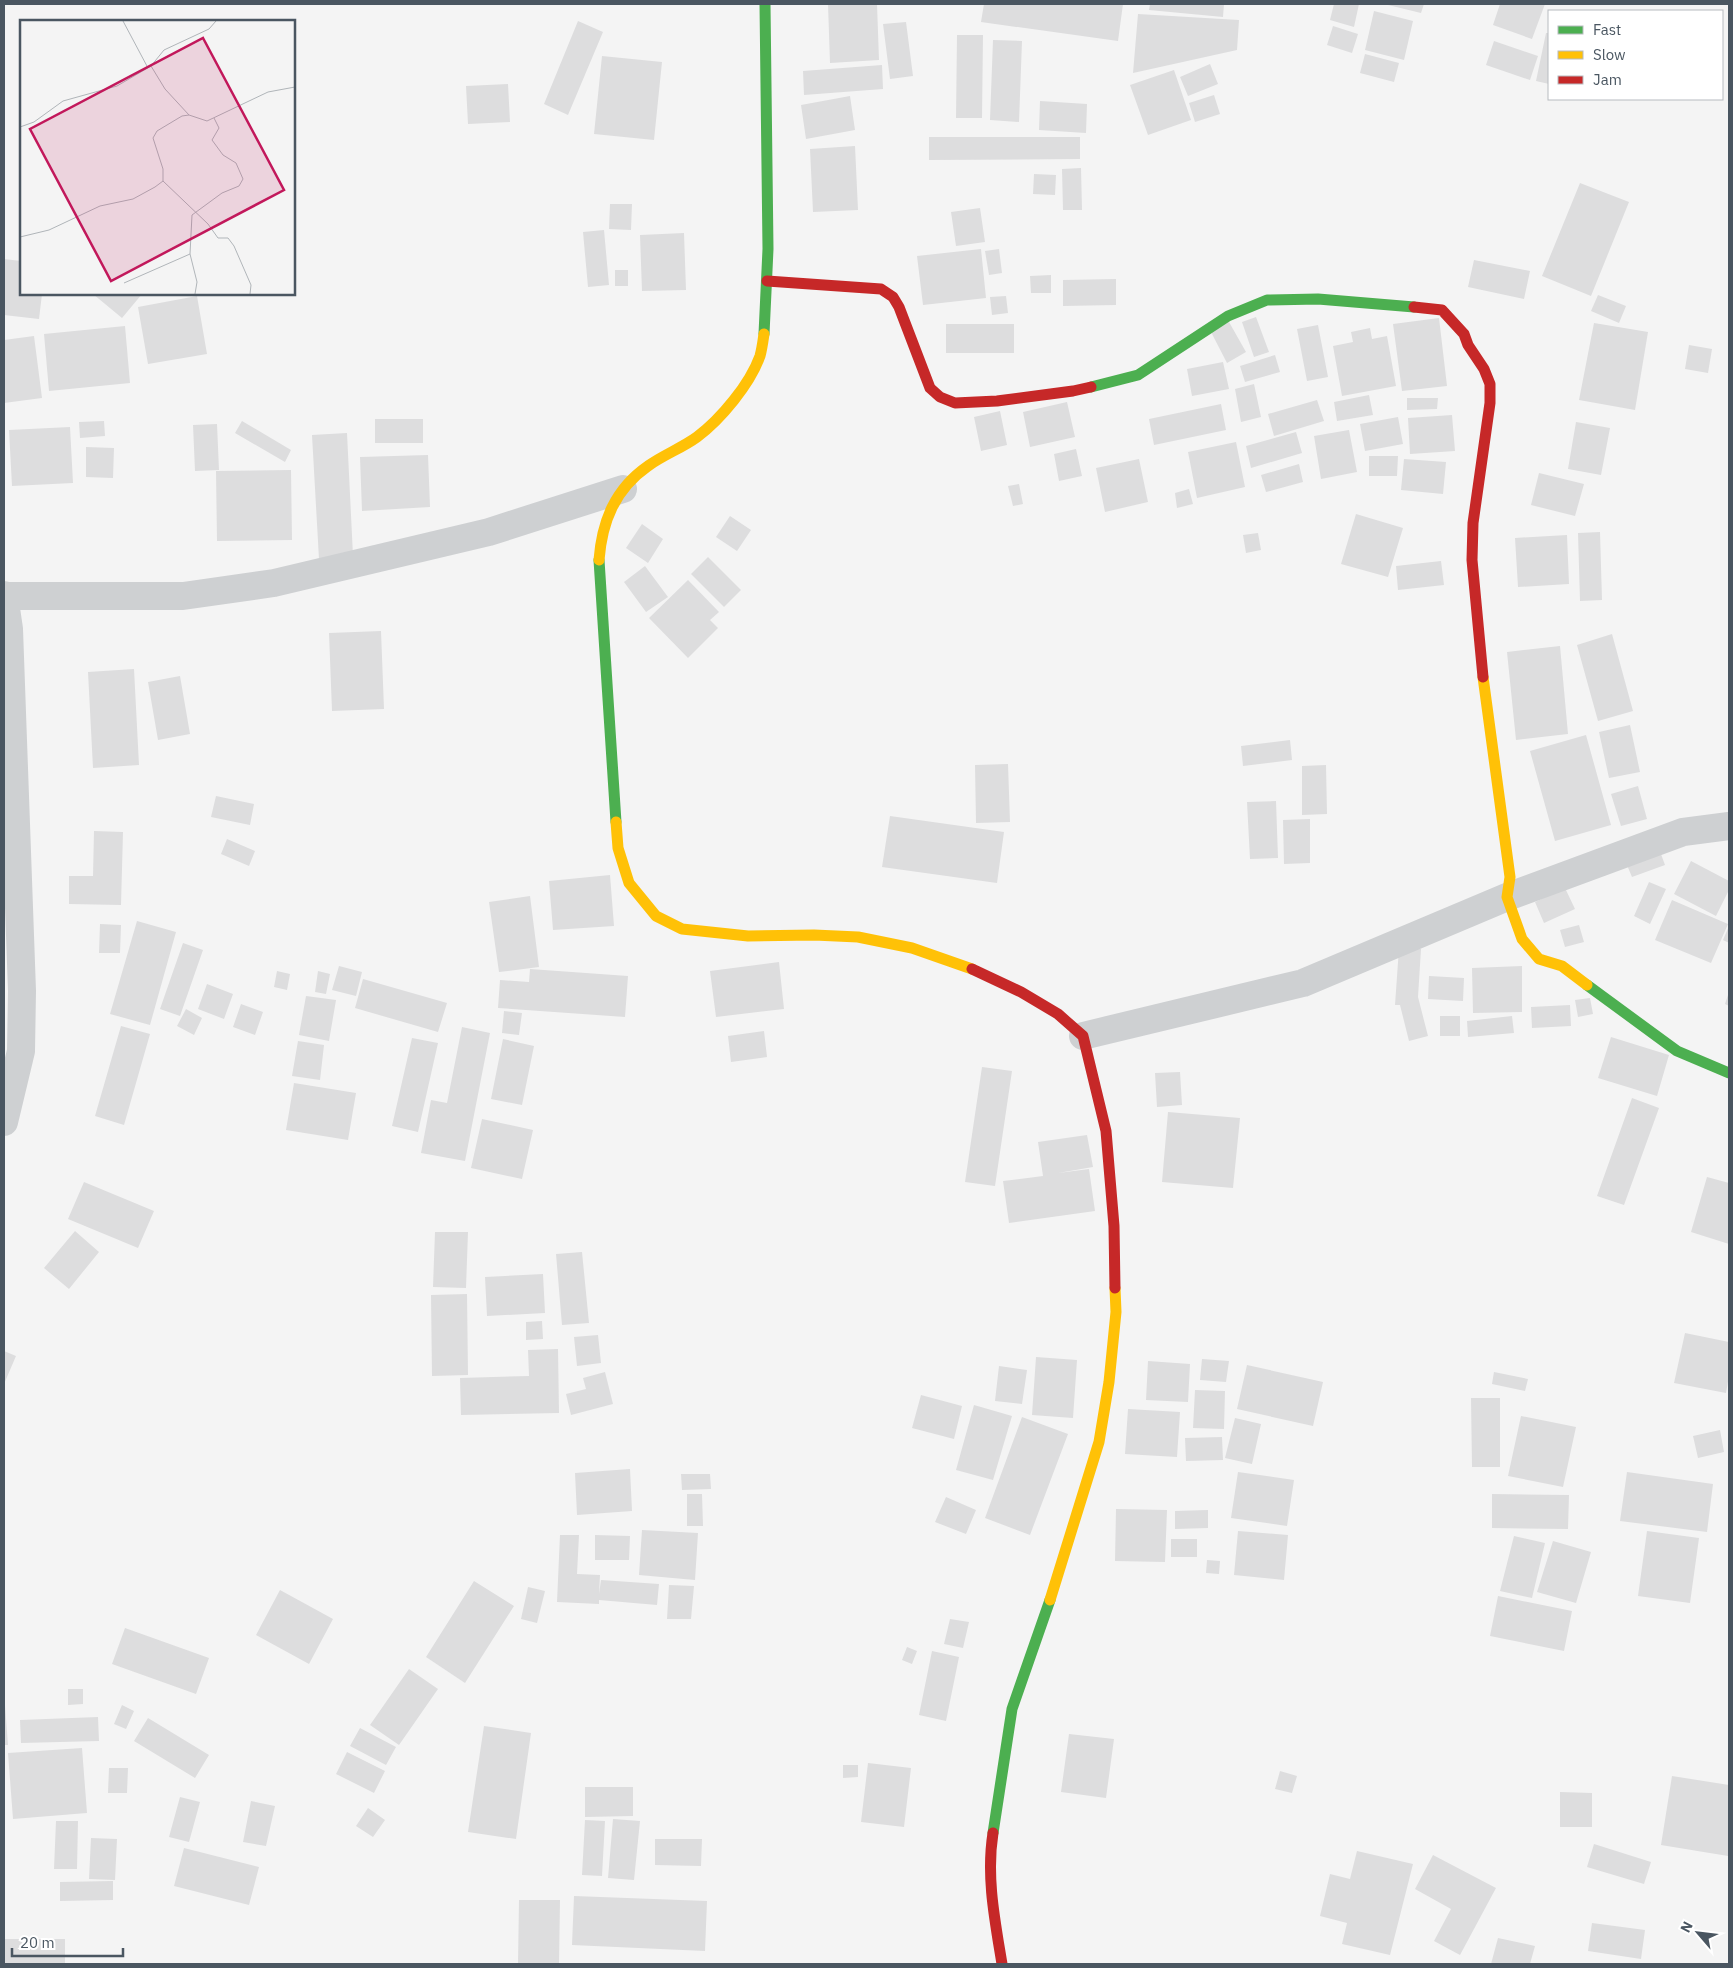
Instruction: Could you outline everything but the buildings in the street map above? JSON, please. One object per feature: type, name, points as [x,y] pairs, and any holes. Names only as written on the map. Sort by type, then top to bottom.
[{"type":"street","points":[[765,4],[768,249],[764,333],[760,356],[742,389],[722,414],[697,437],[647,466],[623,489],[609,511],[601,537],[599,562],[618,848],[629,883],[634,890],[656,916],[682,929],[748,936],[814,935],[858,938],[912,948],[980,972],[1012,988],[1058,1014],[1083,1036],[1106,1131],[1114,1226],[1116,1312],[1109,1382],[1099,1442],[1055,1585],[1016,1691],[1012,1709],[990,1851],[991,1896],[1002,1964]]},
{"type":"street","points":[[767,282],[881,289],[892,297],[899,307],[930,388],[940,397],[955,403],[997,401],[1073,391],[1138,375],[1228,316],[1267,300],[1318,299],[1442,310],[1464,334],[1468,345],[1476,356],[1490,384],[1490,403],[1473,523],[1472,560],[1481,664],[1510,877],[1507,897],[1522,938],[1539,959],[1562,966],[1678,1050],[1729,1073]]},
{"type":"street","points":[[4,1122],[21,1052],[22,1008],[4,595],[183,596],[274,583],[489,532],[623,489]]},
{"type":"street","points":[[1083,1036],[1303,984],[1507,897],[1683,832],[1729,826]]},
{"type":"traffic: fast","points":[[764,334],[768,249],[765,4]]},
{"type":"traffic: fast","points":[[1091,387],[1138,375],[1228,316],[1267,300],[1318,299],[1414,307]]},
{"type":"traffic: fast","points":[[599,560],[616,822]]},
{"type":"traffic: fast","points":[[1587,985],[1677,1051],[1729,1073]]},
{"type":"traffic: fast","points":[[993,1833],[1012,1709],[1050,1600]]},
{"type":"traffic: slow","points":[[599,560],[607,519],[612,507],[627,485],[654,462],[685,445],[716,421],[749,378],[761,353],[764,334]]},
{"type":"traffic: slow","points":[[1483,677],[1510,877],[1507,897],[1522,939],[1539,959],[1562,966],[1587,985]]},
{"type":"traffic: slow","points":[[616,822],[618,848],[629,883],[656,916],[682,929],[748,936],[814,935],[858,937],[912,948],[972,969]]},
{"type":"traffic: slow","points":[[1050,1600],[1099,1442],[1109,1382],[1116,1312],[1115,1288]]},
{"type":"traffic: jam","points":[[767,281],[881,289],[893,297],[899,307],[930,388],[940,397],[955,403],[997,401],[1091,387]]},
{"type":"traffic: jam","points":[[1414,307],[1442,310],[1464,334],[1468,345],[1484,369],[1490,384],[1490,403],[1473,523],[1472,560],[1483,677]]},
{"type":"traffic: jam","points":[[972,969],[1021,992],[1058,1014],[1083,1036],[1106,1131],[1114,1226],[1115,1288]]},
{"type":"traffic: jam","points":[[993,1833],[990,1866],[991,1882],[1002,1964]]}]
